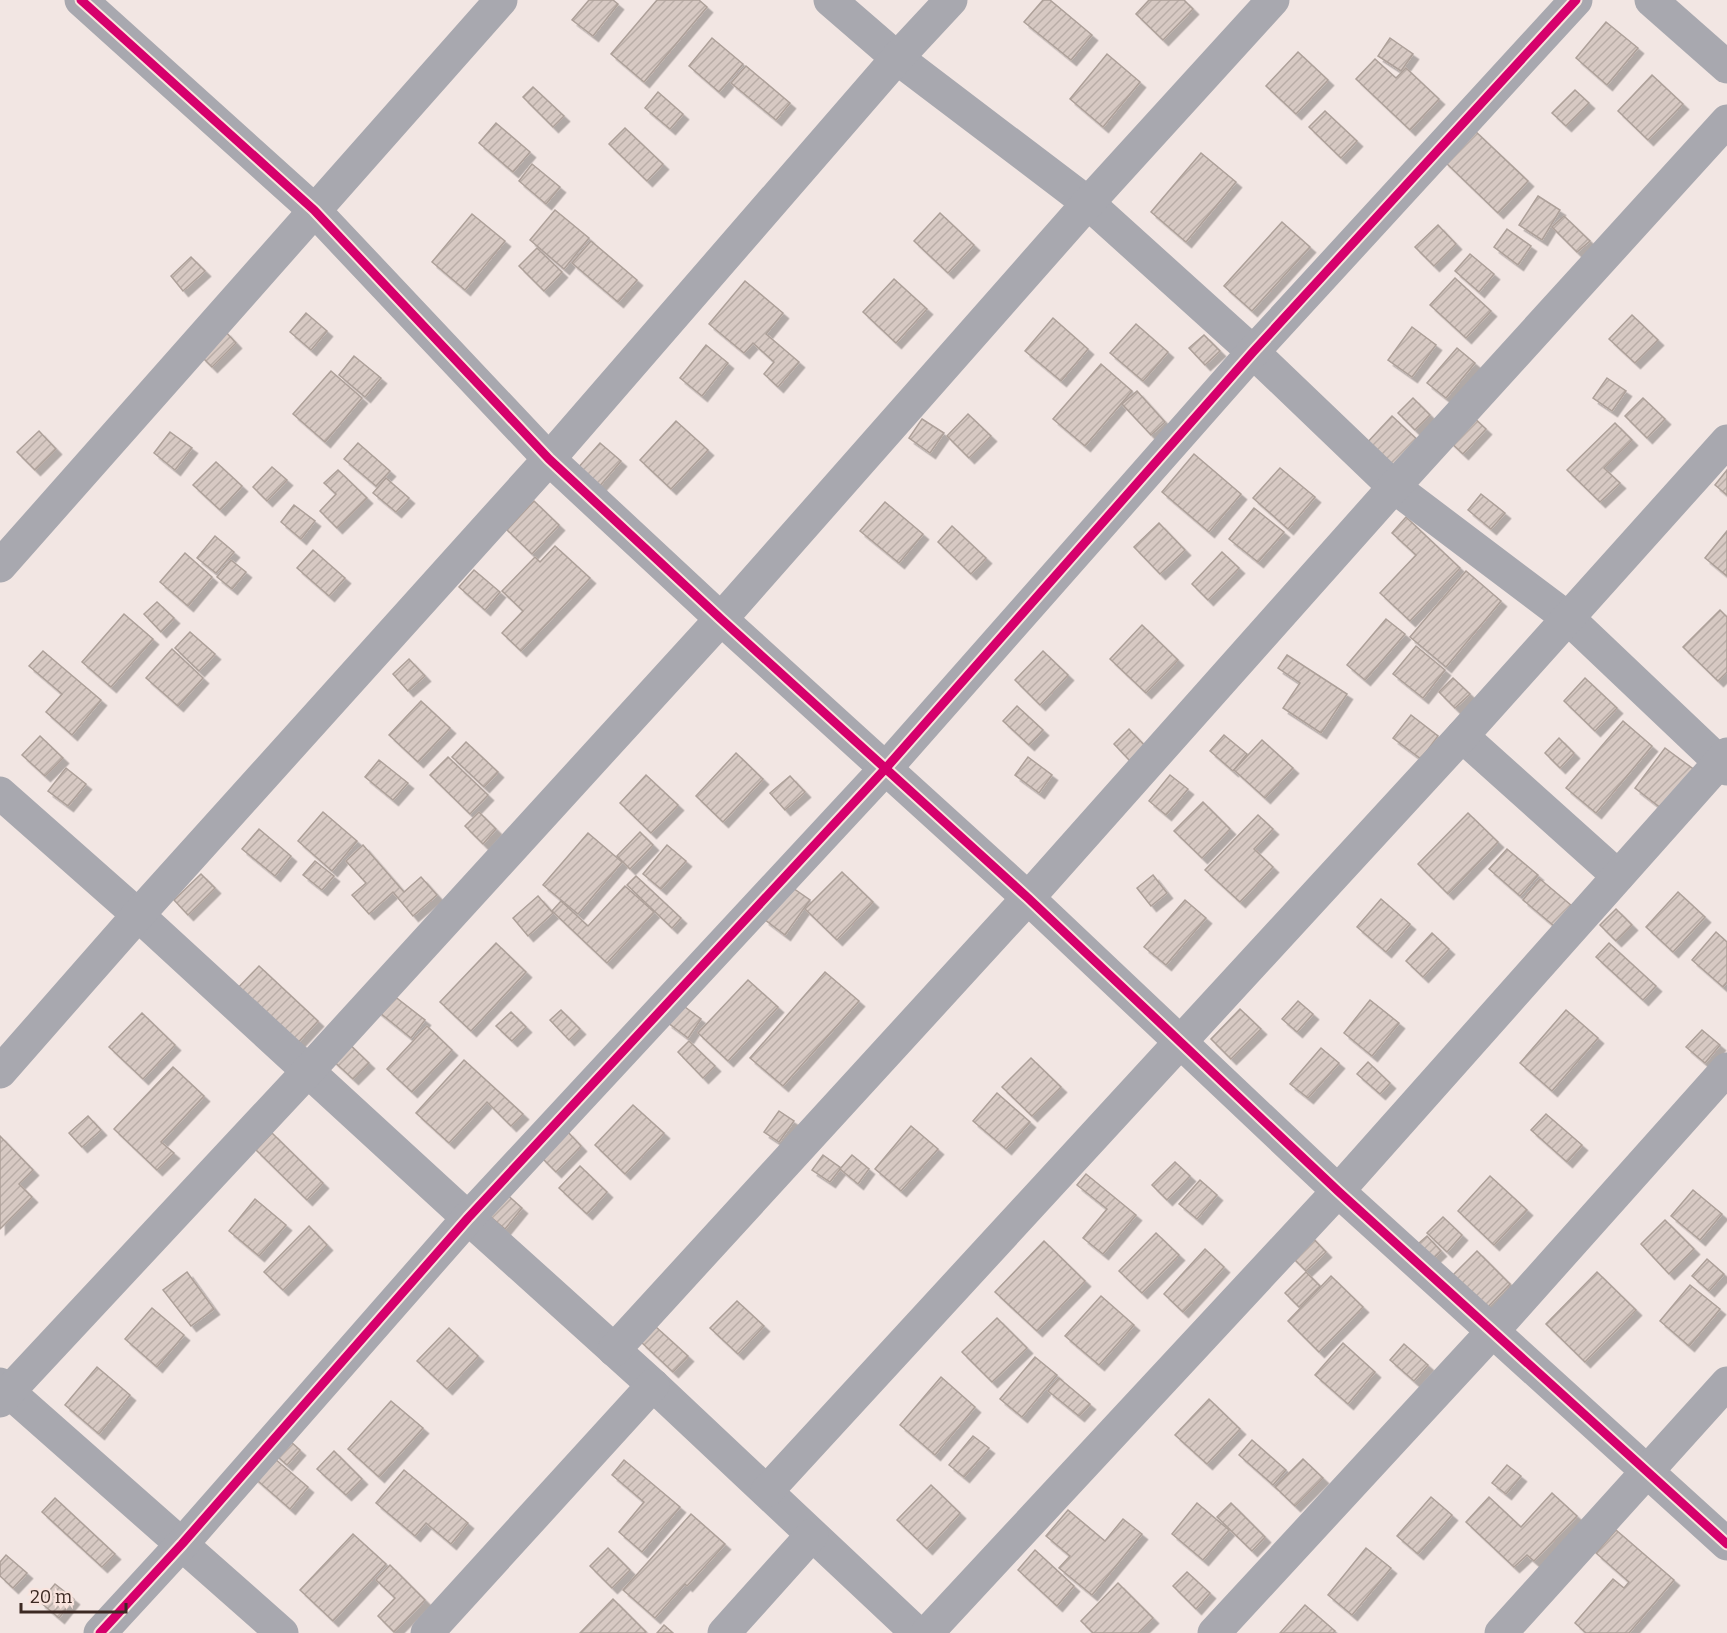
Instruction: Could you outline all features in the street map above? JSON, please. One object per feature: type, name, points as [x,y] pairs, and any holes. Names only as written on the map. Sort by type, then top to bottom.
[{"type":"street","points":[[81,0],[314,210],[549,459],[1028,898],[1338,1191],[1727,1544]]},
{"type":"street","points":[[0,566],[501,0]]},
{"type":"street","points":[[830,0],[897,58],[1088,203],[1253,352],[1394,487],[1569,619],[1724,762],[1618,876],[1338,1191],[927,1633]]},
{"type":"street","points":[[0,1072],[138,915],[549,459],[897,58],[951,0]]},
{"type":"street","points":[[282,1633],[182,1544],[3,1392],[309,1070],[721,619],[1088,203],[1273,0]]},
{"type":"street","points":[[100,1633],[182,1544],[468,1218],[886,768],[1253,352],[1576,0]]},
{"type":"street","points":[[1651,0],[1727,67]]},
{"type":"street","points":[[615,1350],[1028,898],[1394,487],[1727,122]]},
{"type":"street","points":[[767,1491],[1182,1043],[1569,619],[1727,441]]},
{"type":"street","points":[[1462,736],[1618,876]]},
{"type":"street","points":[[0,793],[138,915],[615,1350],[917,1633]]},
{"type":"street","points":[[1214,1633],[1492,1332],[1727,1069]]},
{"type":"street","points":[[1502,1633],[1727,1383]]},
{"type":"street","points":[[427,1633],[653,1385]]},
{"type":"street","points":[[724,1633],[812,1536]]},
{"type":"building","points":[[589,0],[613,0],[618,4],[593,36],[572,20]]},
{"type":"building","points":[[657,0],[699,0],[707,7],[644,82],[611,54]]},
{"type":"building","points":[[1043,0],[1050,0],[1092,35],[1071,60],[1024,22]]},
{"type":"building","points":[[1149,0],[1184,0],[1193,9],[1163,40],[1136,14]]},
{"type":"building","points":[[1606,22],[1638,48],[1607,85],[1576,58]]},
{"type":"building","points":[[712,38],[743,64],[719,92],[689,66]]},
{"type":"building","points":[[1390,38],[1413,54],[1401,71],[1378,56]]},
{"type":"building","points":[[1298,52],[1328,80],[1296,114],[1266,86]]},
{"type":"building","points":[[1107,54],[1140,82],[1103,127],[1070,99]]},
{"type":"building","points":[[1375,59],[1396,78],[1406,68],[1439,99],[1410,130],[1356,79]]},
{"type":"building","points":[[746,66],[790,103],[776,120],[731,83]]},
{"type":"building","points":[[1652,75],[1683,104],[1648,140],[1618,111]]},
{"type":"building","points":[[533,87],[564,116],[553,127],[523,97]]},
{"type":"building","points":[[1575,90],[1589,103],[1566,126],[1552,113]]},
{"type":"building","points":[[658,92],[683,114],[670,129],[645,108]]},
{"type":"building","points":[[1325,111],[1357,141],[1341,158],[1309,127]]},
{"type":"building","points":[[496,123],[530,152],[513,172],[479,143]]},
{"type":"building","points":[[625,128],[663,164],[647,181],[609,144]]},
{"type":"building","points":[[1474,130],[1528,181],[1498,213],[1444,161]]},
{"type":"building","points":[[1201,153],[1236,182],[1186,242],[1151,212]]},
{"type":"building","points":[[532,164],[560,187],[546,204],[519,181]]},
{"type":"building","points":[[1538,196],[1560,210],[1542,240],[1519,225]]},
{"type":"building","points":[[555,210],[589,238],[564,269],[530,240]]},
{"type":"building","points":[[940,213],[974,245],[948,273],[914,241]]},
{"type":"building","points":[[472,214],[505,241],[465,290],[432,262]]},
{"type":"building","points":[[1564,216],[1590,241],[1577,252],[1552,227]]},
{"type":"building","points":[[1282,222],[1310,247],[1252,311],[1224,286]]},
{"type":"building","points":[[1438,225],[1456,244],[1434,266],[1415,247]]},
{"type":"building","points":[[1507,229],[1531,246],[1518,265],[1494,247]]},
{"type":"building","points":[[591,241],[637,280],[618,302],[572,263]]},
{"type":"building","points":[[537,248],[562,272],[544,291],[519,266]]},
{"type":"building","points":[[1470,254],[1494,274],[1479,292],[1455,271]]},
{"type":"building","points":[[191,257],[205,271],[183,291],[171,276]]},
{"type":"building","points":[[1455,278],[1491,311],[1466,338],[1430,305]]},
{"type":"building","points":[[894,279],[927,309],[896,343],[863,312]]},
{"type":"building","points":[[745,281],[783,313],[766,334],[799,362],[778,387],[764,374],[774,362],[753,343],[744,353],[709,324]]},
{"type":"building","points":[[306,313],[327,331],[311,350],[290,332]]},
{"type":"building","points":[[1632,315],[1658,340],[1635,363],[1609,339]]},
{"type":"building","points":[[1053,318],[1088,349],[1061,381],[1025,351]]},
{"type":"building","points":[[1136,324],[1168,352],[1143,381],[1110,353]]},
{"type":"building","points":[[1412,327],[1436,345],[1412,377],[1388,360]]},
{"type":"building","points":[[225,331],[236,343],[212,367],[201,356]]},
{"type":"building","points":[[1204,335],[1220,351],[1205,365],[1189,348]]},
{"type":"building","points":[[706,345],[728,363],[702,396],[680,378]]},
{"type":"building","points":[[1457,348],[1475,363],[1446,398],[1427,383]]},
{"type":"building","points":[[354,356],[381,378],[365,397],[339,375]]},
{"type":"building","points":[[1101,364],[1132,391],[1085,446],[1053,419]]},
{"type":"building","points":[[331,371],[362,398],[325,442],[293,414]]},
{"type":"building","points":[[1607,378],[1626,391],[1612,411],[1593,398]]},
{"type":"building","points":[[1137,391],[1165,422],[1151,435],[1122,404]]},
{"type":"building","points":[[1413,398],[1430,415],[1415,430],[1398,413]]},
{"type":"building","points":[[1643,398],[1665,419],[1647,438],[1625,416]]},
{"type":"building","points":[[968,414],[991,436],[969,458],[947,436]]},
{"type":"building","points":[[1471,415],[1486,429],[1463,454],[1447,439]]},
{"type":"building","points":[[1392,416],[1422,444],[1395,472],[1365,445]]},
{"type":"building","points":[[922,419],[944,433],[930,453],[909,438]]},
{"type":"building","points":[[676,421],[708,450],[671,489],[640,460]]},
{"type":"building","points":[[1615,423],[1632,440],[1604,468],[1620,483],[1600,502],[1567,470]]},
{"type":"building","points":[[39,431],[56,449],[35,470],[17,452]]},
{"type":"building","points":[[170,432],[192,448],[175,470],[154,453]]},
{"type":"building","points":[[358,443],[390,471],[376,486],[344,459]]},
{"type":"building","points":[[600,443],[621,461],[598,488],[577,469]]},
{"type":"building","points":[[1194,454],[1241,494],[1209,532],[1162,492]]},
{"type":"building","points":[[216,462],[242,486],[220,510],[193,485]]},
{"type":"building","points":[[272,467],[287,480],[267,501],[253,487]]},
{"type":"building","points":[[1280,468],[1315,497],[1288,529],[1253,498]]},
{"type":"building","points":[[338,470],[367,498],[337,528],[320,511],[336,494],[324,483]]},
{"type":"building","points":[[1727,470],[1727,495],[1715,485]]},
{"type":"building","points":[[386,478],[409,498],[396,512],[373,493]]},
{"type":"building","points":[[1481,494],[1505,513],[1491,529],[1468,510]]},
{"type":"building","points":[[534,501],[559,525],[532,554],[507,530]]},
{"type":"building","points":[[885,502],[923,534],[899,563],[860,531]]},
{"type":"building","points":[[294,505],[315,521],[301,539],[281,522]]},
{"type":"building","points":[[1254,508],[1284,532],[1258,562],[1229,539]]},
{"type":"building","points":[[1406,517],[1460,568],[1410,621],[1380,593],[1416,555],[1392,533]]},
{"type":"building","points":[[1159,523],[1185,550],[1160,574],[1134,547]]},
{"type":"building","points":[[952,526],[986,558],[971,574],[938,542]]},
{"type":"building","points":[[1727,531],[1727,576],[1705,558]]},
{"type":"building","points":[[215,536],[234,552],[216,573],[197,558]]},
{"type":"building","points":[[555,546],[590,578],[521,651],[502,633],[523,611],[502,591],[535,557],[540,562]]},
{"type":"building","points":[[313,550],[345,578],[329,596],[297,568]]},
{"type":"building","points":[[1222,552],[1239,568],[1208,600],[1192,584]]},
{"type":"building","points":[[185,553],[212,577],[188,606],[160,582]]},
{"type":"building","points":[[231,560],[246,572],[232,589],[217,577]]},
{"type":"building","points":[[474,570],[500,592],[485,610],[459,587]]},
{"type":"building","points":[[1466,571],[1501,601],[1446,667],[1410,637]]},
{"type":"building","points":[[157,602],[174,618],[161,632],[144,614]]},
{"type":"building","points":[[1720,610],[1727,617],[1727,672],[1718,681],[1683,647]]},
{"type":"building","points":[[124,614],[153,639],[111,687],[82,662]]},
{"type":"building","points":[[1386,619],[1405,634],[1365,680],[1347,665]]},
{"type":"building","points":[[1142,625],[1178,660],[1146,693],[1110,659]]},
{"type":"building","points":[[190,632],[215,654],[199,671],[175,648]]},
{"type":"building","points":[[1416,646],[1445,670],[1423,698],[1393,674]]},
{"type":"building","points":[[172,649],[203,678],[178,706],[146,678]]},
{"type":"building","points":[[43,651],[101,700],[72,735],[46,712],[62,694],[29,666]]},
{"type":"building","points":[[1043,651],[1068,675],[1040,705],[1015,680]]},
{"type":"building","points":[[1287,655],[1347,694],[1321,733],[1283,708],[1300,683],[1278,668]]},
{"type":"building","points":[[409,659],[425,676],[408,691],[393,674]]},
{"type":"building","points":[[1453,678],[1470,694],[1455,708],[1439,692]]},
{"type":"building","points":[[1585,678],[1617,708],[1595,731],[1564,701]]},
{"type":"building","points":[[421,701],[450,728],[418,762],[389,735]]},
{"type":"building","points":[[1017,706],[1043,730],[1029,745],[1003,721]]},
{"type":"building","points":[[1411,715],[1438,736],[1421,759],[1393,738]]},
{"type":"building","points":[[1623,721],[1652,746],[1596,813],[1566,788]]},
{"type":"building","points":[[1129,729],[1146,747],[1130,761],[1114,744]]},
{"type":"building","points":[[1224,735],[1247,754],[1233,771],[1210,751]]},
{"type":"building","points":[[40,736],[63,758],[45,776],[22,755]]},
{"type":"building","points":[[1559,738],[1574,753],[1560,768],[1545,753]]},
{"type":"building","points":[[1262,740],[1293,768],[1265,798],[1234,770]]},
{"type":"building","points":[[466,742],[498,772],[484,787],[452,757]]},
{"type":"building","points":[[1665,748],[1696,771],[1666,812],[1635,788]]},
{"type":"building","points":[[736,753],[763,779],[723,822],[696,796]]},
{"type":"building","points":[[448,757],[488,795],[470,814],[430,775]]},
{"type":"building","points":[[1028,757],[1052,775],[1039,793],[1015,775]]},
{"type":"building","points":[[379,760],[408,783],[393,800],[365,777]]},
{"type":"building","points":[[66,768],[86,784],[68,806],[48,791]]},
{"type":"building","points":[[646,775],[678,805],[651,833],[620,803]]},
{"type":"building","points":[[1170,775],[1188,789],[1166,815],[1149,801]]},
{"type":"building","points":[[790,776],[805,792],[785,810],[770,793]]},
{"type":"building","points":[[1203,802],[1230,829],[1202,858],[1174,831]]},
{"type":"building","points":[[323,812],[357,841],[332,871],[298,841]]},
{"type":"building","points":[[479,812],[496,829],[483,844],[465,826]]},
{"type":"building","points":[[1468,813],[1498,842],[1448,894],[1418,864]]},
{"type":"building","points":[[1258,815],[1273,829],[1254,849],[1273,867],[1240,902],[1205,870]]},
{"type":"building","points":[[259,829],[291,856],[275,876],[242,849]]},
{"type":"building","points":[[640,832],[653,845],[630,869],[617,856]]},
{"type":"building","points":[[588,833],[622,862],[578,914],[543,885]]},
{"type":"building","points":[[363,845],[404,892],[421,877],[437,895],[413,916],[393,892],[369,914],[352,895],[366,883],[346,861]]},
{"type":"building","points":[[667,845],[686,861],[661,889],[643,874]]},
{"type":"building","points":[[1507,849],[1538,875],[1520,896],[1489,869]]},
{"type":"building","points":[[315,861],[334,876],[322,890],[303,875]]},
{"type":"building","points":[[842,872],[873,902],[837,940],[805,909]]},
{"type":"building","points":[[201,874],[215,888],[188,915],[174,900]]},
{"type":"building","points":[[1153,875],[1167,893],[1151,906],[1137,888]]},
{"type":"building","points":[[636,876],[681,918],[672,928],[627,885]]},
{"type":"building","points":[[1540,879],[1572,906],[1554,926],[1523,900]]},
{"type":"building","points":[[625,886],[654,912],[607,963],[552,911],[561,901],[588,926]]},
{"type":"building","points":[[790,886],[810,900],[785,935],[764,919]]},
{"type":"building","points":[[1678,892],[1705,917],[1673,952],[1646,927]]},
{"type":"building","points":[[538,896],[553,913],[528,936],[513,918]]},
{"type":"building","points":[[1381,899],[1410,924],[1386,952],[1357,927]]},
{"type":"building","points":[[1185,900],[1206,918],[1166,965],[1144,947]]},
{"type":"building","points":[[1616,909],[1632,925],[1616,941],[1600,925]]},
{"type":"building","points":[[1716,932],[1727,942],[1727,982],[1723,987],[1692,960]]},
{"type":"building","points":[[1432,933],[1449,949],[1423,977],[1406,961]]},
{"type":"building","points":[[496,943],[526,972],[471,1031],[440,1002]]},
{"type":"building","points":[[1609,943],[1656,986],[1643,1000],[1596,957]]},
{"type":"building","points":[[259,966],[318,1021],[292,1049],[233,993]]},
{"type":"building","points":[[825,972],[859,1001],[783,1086],[750,1058]]},
{"type":"building","points":[[748,980],[778,1007],[728,1061],[698,1033]]},
{"type":"building","points":[[389,992],[425,1020],[411,1038],[375,1009]]},
{"type":"building","points":[[1370,1000],[1399,1023],[1372,1056],[1344,1033]]},
{"type":"building","points":[[1298,1001],[1313,1014],[1297,1032],[1282,1019]]},
{"type":"building","points":[[681,1004],[701,1019],[688,1038],[667,1022]]},
{"type":"building","points":[[1240,1009],[1261,1029],[1231,1059],[1211,1039]]},
{"type":"building","points":[[561,1010],[580,1029],[569,1040],[550,1020]]},
{"type":"building","points":[[1566,1010],[1598,1038],[1552,1091],[1520,1063]]},
{"type":"building","points":[[511,1012],[526,1027],[512,1041],[496,1026]]},
{"type":"building","points":[[142,1013],[175,1045],[143,1079],[109,1047]]},
{"type":"building","points":[[427,1026],[452,1050],[412,1092],[387,1069]]},
{"type":"building","points":[[1702,1030],[1720,1045],[1705,1063],[1686,1047]]},
{"type":"building","points":[[345,1040],[369,1063],[353,1079],[329,1057]]},
{"type":"building","points":[[689,1041],[715,1066],[703,1078],[678,1052]]},
{"type":"building","points":[[1321,1048],[1339,1063],[1308,1098],[1290,1084]]},
{"type":"building","points":[[1031,1058],[1061,1087],[1032,1116],[1002,1087]]},
{"type":"building","points":[[464,1060],[523,1114],[511,1126],[487,1102],[449,1143],[416,1113]]},
{"type":"building","points":[[1368,1062],[1390,1083],[1380,1094],[1357,1074]]},
{"type":"building","points":[[173,1067],[204,1096],[161,1142],[174,1153],[157,1170],[114,1129]]},
{"type":"building","points":[[997,1093],[1030,1122],[1006,1149],[973,1121]]},
{"type":"building","points":[[633,1105],[664,1133],[625,1174],[595,1145]]},
{"type":"building","points":[[779,1111],[794,1121],[779,1142],[764,1132]]},
{"type":"building","points":[[1546,1114],[1582,1145],[1567,1162],[1531,1130]]},
{"type":"building","points":[[88,1116],[101,1130],[82,1147],[69,1133]]},
{"type":"building","points":[[911,1126],[938,1149],[901,1191],[875,1169]]},
{"type":"building","points":[[567,1131],[581,1146],[556,1172],[541,1157]]},
{"type":"building","points":[[272,1133],[323,1183],[307,1200],[256,1150]]},
{"type":"building","points":[[0,1136],[33,1170],[19,1184],[32,1197],[0,1229]]},
{"type":"building","points":[[823,1155],[841,1168],[830,1182],[812,1170]]},
{"type":"building","points":[[852,1155],[869,1169],[858,1184],[840,1169]]},
{"type":"building","points":[[1175,1162],[1190,1176],[1167,1200],[1152,1185]]},
{"type":"building","points":[[580,1166],[607,1192],[587,1214],[559,1188]]},
{"type":"building","points":[[1086,1174],[1136,1215],[1103,1254],[1083,1238],[1107,1209],[1077,1185]]},
{"type":"building","points":[[1490,1176],[1527,1210],[1494,1245],[1458,1211]]},
{"type":"building","points":[[1200,1180],[1217,1195],[1197,1219],[1179,1204]]},
{"type":"building","points":[[1693,1190],[1722,1214],[1700,1240],[1671,1216]]},
{"type":"building","points":[[504,1192],[522,1208],[505,1229],[486,1213]]},
{"type":"building","points":[[255,1199],[286,1225],[259,1256],[229,1231]]},
{"type":"building","points":[[1443,1217],[1462,1235],[1447,1252],[1427,1233]]},
{"type":"building","points":[[1665,1220],[1694,1249],[1669,1274],[1641,1244]]},
{"type":"building","points":[[309,1226],[327,1245],[283,1290],[264,1272]]},
{"type":"building","points":[[1306,1231],[1326,1252],[1306,1271],[1286,1251]]},
{"type":"building","points":[[1156,1233],[1179,1255],[1142,1293],[1119,1271]]},
{"type":"building","points":[[1427,1236],[1441,1251],[1425,1266],[1410,1251]]},
{"type":"building","points":[[1044,1241],[1085,1281],[1037,1331],[995,1292]]},
{"type":"building","points":[[1205,1249],[1224,1267],[1183,1312],[1164,1294]]},
{"type":"building","points":[[1477,1251],[1510,1284],[1487,1308],[1453,1275]]},
{"type":"building","points":[[1707,1259],[1724,1274],[1709,1291],[1692,1276]]},
{"type":"building","points":[[187,1272],[214,1309],[191,1326],[163,1290]]},
{"type":"building","points":[[1306,1272],[1320,1286],[1299,1307],[1285,1293]]},
{"type":"building","points":[[1597,1272],[1636,1310],[1585,1362],[1546,1324]]},
{"type":"building","points":[[1331,1276],[1363,1307],[1319,1352],[1288,1321]]},
{"type":"building","points":[[1690,1285],[1720,1309],[1689,1346],[1660,1321]]},
{"type":"building","points":[[1101,1296],[1134,1325],[1099,1365],[1065,1336]]},
{"type":"building","points":[[737,1301],[764,1326],[738,1354],[710,1328]]},
{"type":"building","points":[[152,1308],[184,1335],[157,1367],[125,1339]]},
{"type":"building","points":[[997,1318],[1027,1348],[992,1382],[962,1352]]},
{"type":"building","points":[[656,1327],[688,1356],[673,1372],[641,1342]]},
{"type":"building","points":[[449,1328],[478,1356],[447,1389],[417,1361]]},
{"type":"building","points":[[1343,1343],[1375,1372],[1348,1404],[1315,1375]]},
{"type":"building","points":[[1404,1344],[1428,1365],[1414,1381],[1390,1360]]},
{"type":"building","points":[[1035,1357],[1057,1375],[1022,1417],[1000,1399]]},
{"type":"building","points":[[97,1367],[130,1395],[99,1434],[65,1405]]},
{"type":"building","points":[[941,1377],[975,1407],[935,1455],[900,1425]]},
{"type":"building","points":[[1059,1378],[1090,1404],[1079,1416],[1048,1391]]},
{"type":"building","points":[[1209,1399],[1240,1429],[1207,1464],[1175,1435]]},
{"type":"building","points":[[391,1401],[423,1428],[379,1477],[348,1449]]},
{"type":"building","points":[[281,1433],[300,1450],[287,1465],[268,1448]]},
{"type":"building","points":[[973,1436],[989,1448],[964,1477],[949,1465]]},
{"type":"building","points":[[1252,1440],[1286,1470],[1273,1485],[1239,1455]]},
{"type":"building","points":[[334,1451],[362,1479],[346,1495],[317,1469]]},
{"type":"building","points":[[268,1453],[308,1487],[290,1509],[250,1474]]},
{"type":"building","points":[[1303,1459],[1323,1478],[1295,1506],[1275,1487]]},
{"type":"building","points":[[624,1460],[680,1507],[642,1552],[619,1532],[644,1502],[612,1475]]},
{"type":"building","points":[[1507,1465],[1521,1476],[1506,1494],[1492,1483]]},
{"type":"building","points":[[404,1470],[468,1523],[451,1544],[426,1523],[415,1536],[376,1503]]},
{"type":"building","points":[[931,1485],[960,1513],[927,1549],[897,1520]]},
{"type":"building","points":[[1552,1493],[1577,1516],[1534,1561],[1527,1555],[1514,1567],[1466,1522],[1489,1497],[1521,1527]]},
{"type":"building","points":[[1431,1497],[1452,1515],[1418,1554],[1397,1536]]},
{"type":"building","points":[[55,1498],[115,1554],[102,1567],[42,1512]]},
{"type":"building","points":[[1197,1503],[1229,1530],[1203,1560],[1172,1534]]},
{"type":"building","points":[[1231,1503],[1265,1537],[1252,1551],[1217,1517]]},
{"type":"building","points":[[1068,1510],[1105,1541],[1123,1519],[1142,1534],[1092,1595],[1059,1568],[1070,1556],[1046,1536]]},
{"type":"building","points":[[691,1514],[725,1544],[655,1618],[623,1590]]},
{"type":"building","points":[[1616,1530],[1674,1580],[1629,1633],[1586,1633],[1575,1623],[1613,1579],[1624,1588],[1629,1582],[1596,1553]]},
{"type":"building","points":[[353,1534],[386,1564],[333,1621],[300,1590]]},
{"type":"building","points":[[608,1548],[630,1570],[612,1588],[590,1566]]},
{"type":"building","points":[[1366,1548],[1391,1568],[1352,1615],[1328,1595]]},
{"type":"building","points":[[1035,1550],[1074,1586],[1057,1606],[1018,1570]]},
{"type":"building","points":[[6,1555],[27,1573],[13,1588],[0,1576],[0,1562]]},
{"type":"building","points":[[390,1565],[425,1600],[394,1632],[378,1616],[395,1598],[376,1580]]},
{"type":"building","points":[[1187,1572],[1210,1593],[1196,1609],[1173,1586]]},
{"type":"building","points":[[1118,1583],[1153,1618],[1138,1633],[1093,1633],[1081,1621]]},
{"type":"building","points":[[55,1584],[74,1599],[59,1618],[40,1602]]},
{"type":"building","points":[[613,1599],[646,1632],[580,1633]]},
{"type":"building","points":[[1305,1605],[1335,1631],[1333,1633],[1280,1633]]},
{"type":"building","points":[[664,1625],[673,1633],[657,1633]]},
{"type":"cycle path","points":[[81,0],[314,210],[549,459],[1028,898],[1338,1191],[1727,1544]]},
{"type":"cycle path","points":[[100,1633],[182,1544],[468,1218],[886,768],[1253,352],[1576,0]]}]
